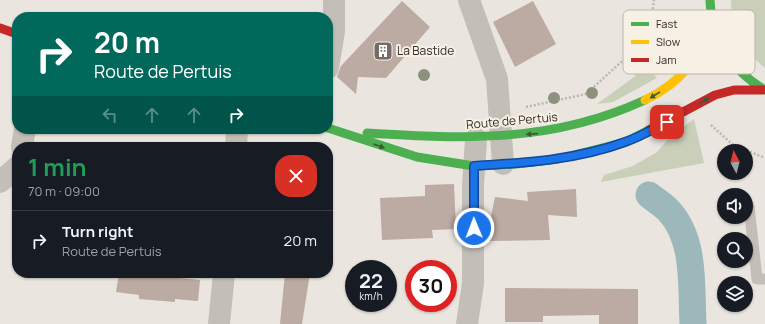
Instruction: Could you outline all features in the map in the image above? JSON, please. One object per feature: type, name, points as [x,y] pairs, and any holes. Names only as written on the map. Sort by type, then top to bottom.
[{"type":"main road","points":[[710,0],[711,10]]},
{"type":"main road","points":[[0,28],[12,32]]},
{"type":"main road","name":"Route de Pertuis","points":[[342,132],[476,139],[546,133],[584,124],[622,112],[649,99],[672,85],[683,74]]},
{"type":"main road","points":[[742,74],[764,90]]},
{"type":"main road","name":"Route de Pertuis","points":[[333,129],[384,148],[417,157],[474,166],[558,159],[592,152],[626,142],[716,95],[734,90],[764,90]]},
{"type":"street","points":[[333,37],[334,0]]},
{"type":"street","points":[[469,0],[496,80],[503,164]]},
{"type":"street","points":[[467,324],[473,283],[474,166],[476,139]]},
{"type":"street","points":[[0,182],[12,171]]},
{"type":"street","points":[[219,324],[224,278]]},
{"type":"lane","points":[[751,224],[757,279],[765,278]]},
{"type":"path","points":[[653,10],[654,0]]},
{"type":"path","points":[[499,113],[586,94],[623,60]]},
{"type":"green space","points":[[731,0],[765,0],[765,68],[755,58],[755,10],[732,10]]},
{"type":"green space","points":[[636,74],[654,74],[657,78],[613,102],[597,104]]},
{"type":"green space","points":[[694,119],[704,163],[601,182],[604,175],[633,166],[657,152],[670,137]]},
{"type":"building","name":"La Bastide","points":[[402,1],[430,27],[386,78],[358,77],[356,94],[337,77],[341,66]]},
{"type":"building","points":[[533,1],[556,44],[515,67],[493,22]]},
{"type":"building","points":[[454,184],[456,229],[432,230],[433,238],[382,240],[380,198],[425,196],[425,185]]},
{"type":"building","points":[[576,189],[577,217],[548,215],[550,240],[486,241],[495,197],[528,201],[527,192]]},
{"type":"building","points":[[118,278],[180,278],[200,280],[198,301],[175,299],[175,302],[139,299],[139,295],[116,292]]},
{"type":"building","points":[[285,278],[309,278],[302,324],[280,324]]},
{"type":"building","points":[[505,288],[638,289],[638,324],[599,324],[599,315],[543,316],[543,322],[505,322]]},
{"type":"waterway","points":[[649,195],[668,210],[677,222],[688,249],[692,279],[693,324]]},
{"type":"traffic: fast","points":[[710,0],[711,10]]},
{"type":"traffic: fast","points":[[743,74],[765,90]]},
{"type":"traffic: fast","points":[[367,133],[474,137],[542,131],[576,124],[610,114],[645,100]]},
{"type":"traffic: fast","points":[[333,130],[417,157],[474,166],[516,164],[558,159],[626,142],[649,130]]},
{"type":"traffic: slow","points":[[645,100],[669,86],[682,74]]},
{"type":"traffic: jam","points":[[0,28],[12,32]]},
{"type":"traffic: jam","points":[[649,130],[715,95],[734,90],[763,90]]},
{"type":"place","name":"La Bastide","points":[[383,51]]},
{"type":"route","points":[[474,228],[474,166],[516,164],[558,159],[592,152],[626,142],[667,122]]}]
